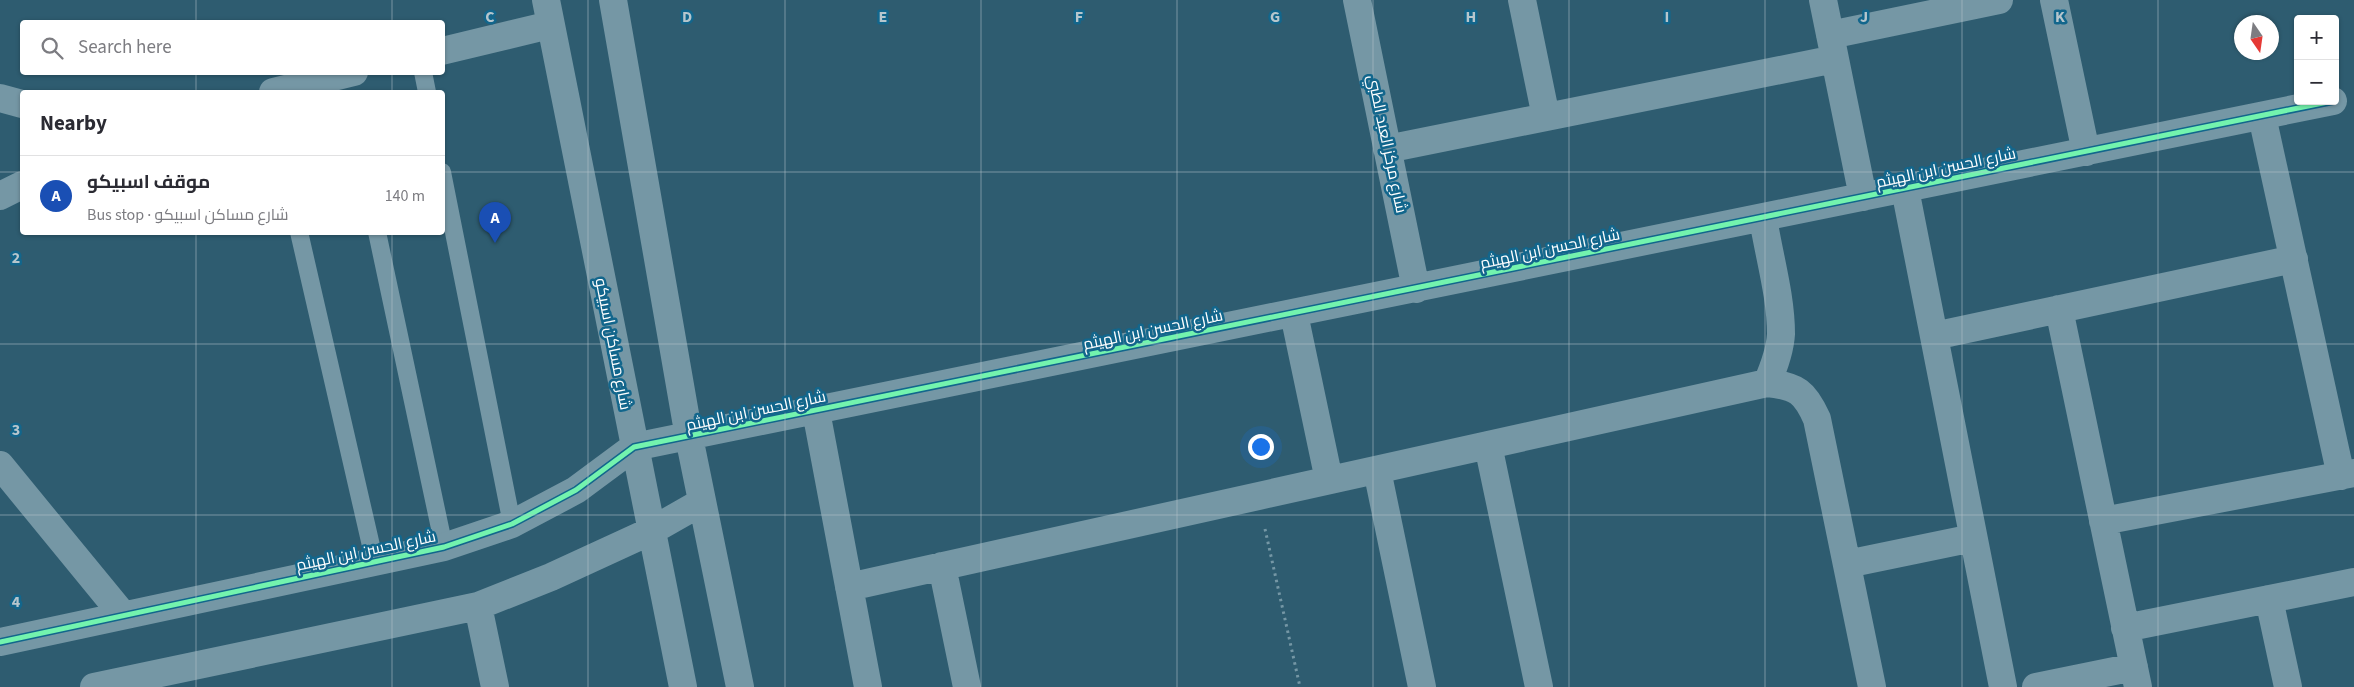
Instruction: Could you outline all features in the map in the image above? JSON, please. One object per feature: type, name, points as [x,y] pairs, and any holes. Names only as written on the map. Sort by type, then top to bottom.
[{"type":"street","points":[[613,0],[689,437],[740,687]]},
{"type":"street","name":"شارع مركز العبد الطبي","points":[[1357,0],[1416,289]]},
{"type":"street","points":[[1522,0],[1546,117]]},
{"type":"street","points":[[1823,0],[1863,198]]},
{"type":"street","points":[[1388,149],[1546,117],[1833,47],[1999,0]]},
{"type":"street","points":[[2054,0],[2086,152]]},
{"type":"street","points":[[445,50],[548,12]]},
{"type":"street","name":"شارع مساكن اسبيكو","points":[[548,12],[682,687]]},
{"type":"street","points":[[286,90],[348,80]]},
{"type":"street","name":"شارع الحسن ابن الهيثم","points":[[2339,100],[2354,97]]},
{"type":"street","points":[[0,98],[20,103]]},
{"type":"street","name":"شارع الحسن ابن الهيثم","points":[[0,642],[444,547],[512,524],[576,490],[634,447],[2315,105]]},
{"type":"street","points":[[2103,521],[2347,475],[2294,259],[2262,116]]},
{"type":"street","points":[[0,196],[20,186]]},
{"type":"street","points":[[1904,188],[2003,687]]},
{"type":"street","points":[[1763,218],[1779,310],[1781,336],[1777,360],[1767,383]]},
{"type":"street","points":[[1934,336],[2294,259]]},
{"type":"street","points":[[2036,687],[2136,677],[2059,309]]},
{"type":"street","points":[[1294,314],[1329,480]]},
{"type":"street","points":[[849,587],[1767,383],[1790,386],[1808,399],[1818,419],[1872,687]]},
{"type":"street","points":[[816,411],[868,687]]},
{"type":"street","points":[[1488,445],[1539,687]]},
{"type":"street","points":[[0,465],[124,615]]},
{"type":"street","points":[[1377,470],[1422,687]]},
{"type":"street","points":[[104,686],[478,606],[551,577],[651,531],[702,502]]},
{"type":"street","points":[[1847,564],[1973,538]]},
{"type":"street","points":[[942,566],[967,687]]},
{"type":"street","points":[[2125,628],[2354,582]]},
{"type":"street","points":[[2269,598],[2288,687]]},
{"type":"street","points":[[478,606],[495,687]]},
{"type":"lane","points":[[424,75],[427,90]]},
{"type":"lane","points":[[445,187],[512,524]]},
{"type":"lane","points":[[300,235],[375,562]]},
{"type":"lane","points":[[378,235],[444,547]]},
{"type":"path","points":[[1258,496],[1300,687]]},
{"type":"cycle path","points":[[0,642],[444,547],[512,524],[576,490],[634,447],[2313,105]]},
{"type":"place","name":"موقف اسبيكو","points":[[495,243]]}]
